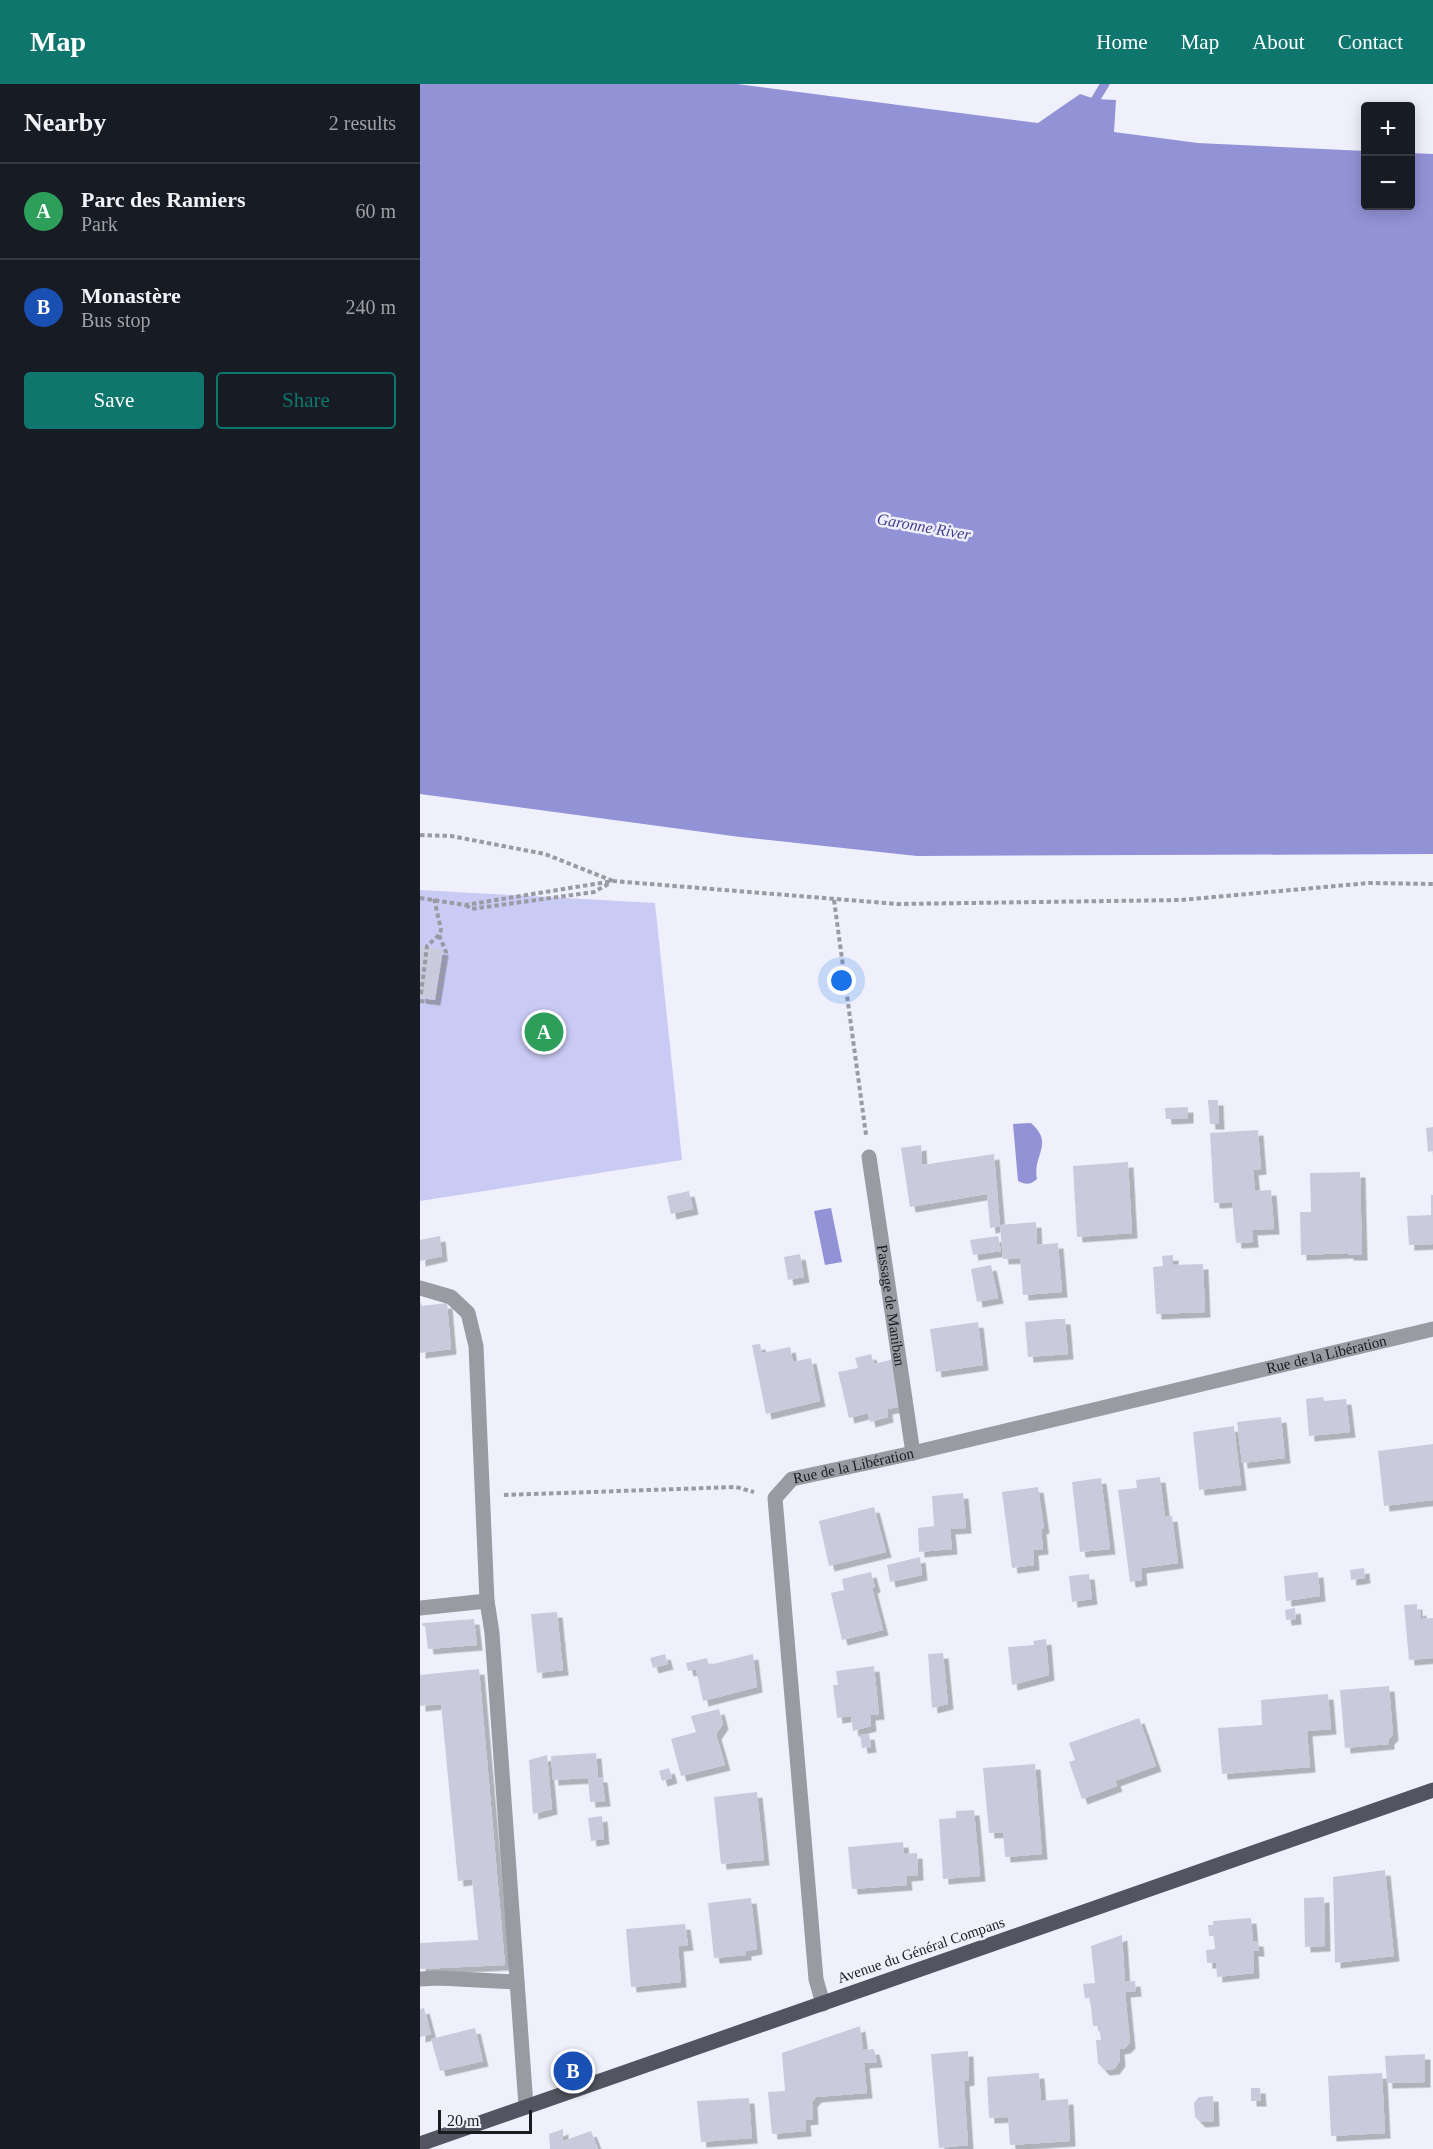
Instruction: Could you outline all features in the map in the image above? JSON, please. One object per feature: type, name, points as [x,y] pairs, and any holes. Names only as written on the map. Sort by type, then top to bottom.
[{"type":"main road","name":"Avenue du Général Compans","points":[[420,2144],[1433,1790]]},
{"type":"street","name":"Passage de Maniban","points":[[869,1157],[913,1453]]},
{"type":"street","points":[[420,1288],[451,1297],[468,1313],[476,1346],[487,1601],[492,1633],[526,2106]]},
{"type":"street","name":"Rue de la Libération","points":[[823,2004],[816,1979],[775,1498],[792,1479],[913,1453],[1433,1329]]},
{"type":"street","points":[[420,1608],[487,1601]]},
{"type":"street","points":[[420,1979],[517,1982]]},
{"type":"path","points":[[420,835],[451,836],[545,854],[613,881]]},
{"type":"path","points":[[420,897],[465,905],[471,909],[594,892],[613,881]]},
{"type":"path","points":[[465,905],[613,881],[898,904],[1181,900],[1370,883],[1433,884]]},
{"type":"path","points":[[421,994],[427,946],[441,930],[434,898]]},
{"type":"path","points":[[834,900],[869,1157]]},
{"type":"path","points":[[420,1000],[437,1003],[446,952],[439,935]]},
{"type":"path","points":[[482,1496],[736,1487],[775,1498]]},
{"type":"shaded area","points":[[420,890],[655,903],[682,1160],[420,1201]]},
{"type":"water","name":"Garonne River","points":[[420,84],[737,84],[1038,123],[1080,94],[1095,99],[1116,100],[1114,132],[1198,143],[1361,151],[1361,210],[1415,210],[1415,153],[1433,154],[1433,854],[917,856],[740,837],[420,794]]},
{"type":"water","points":[[1031,1123],[1038,1130],[1042,1144],[1037,1163],[1037,1179],[1026,1184],[1018,1181],[1013,1124]]},
{"type":"water","points":[[831,1208],[842,1262],[825,1265],[814,1211]]},
{"type":"building","points":[[420,946],[443,950],[435,1000],[420,998]]},
{"type":"building","points":[[1208,1100],[1218,1100],[1219,1124],[1210,1124]]},
{"type":"building","points":[[1188,1107],[1188,1118],[1166,1119],[1165,1108]]},
{"type":"building","points":[[1433,1127],[1433,1151],[1428,1152],[1426,1128]]},
{"type":"building","points":[[1258,1130],[1261,1169],[1253,1170],[1255,1191],[1271,1190],[1274,1229],[1252,1230],[1253,1242],[1236,1243],[1232,1202],[1214,1203],[1210,1133]]},
{"type":"building","points":[[921,1145],[922,1165],[994,1154],[1000,1226],[990,1228],[987,1194],[910,1207],[901,1148]]},
{"type":"building","points":[[1128,1162],[1132,1233],[1077,1237],[1073,1166]]},
{"type":"building","points":[[1360,1172],[1362,1255],[1348,1255],[1348,1253],[1301,1255],[1300,1212],[1311,1212],[1310,1173]]},
{"type":"building","points":[[689,1191],[693,1209],[671,1214],[667,1196]]},
{"type":"building","points":[[1431,1195],[1433,1195],[1433,1244],[1409,1245],[1407,1216],[1431,1215]]},
{"type":"building","points":[[1036,1222],[1037,1245],[1058,1243],[1062,1292],[1023,1295],[1020,1258],[1003,1259],[1000,1225]]},
{"type":"building","points":[[440,1236],[442,1256],[420,1261],[420,1240]]},
{"type":"building","points":[[998,1236],[1001,1251],[973,1255],[970,1240]]},
{"type":"building","points":[[800,1254],[804,1277],[788,1280],[784,1257]]},
{"type":"building","points":[[1173,1255],[1173,1265],[1203,1264],[1205,1312],[1156,1314],[1153,1267],[1163,1266],[1162,1256]]},
{"type":"building","points":[[991,1265],[998,1298],[977,1302],[971,1269]]},
{"type":"building","points":[[420,1301],[422,1306],[447,1303],[451,1349],[420,1353]]},
{"type":"building","points":[[1065,1319],[1068,1354],[1028,1357],[1025,1322]]},
{"type":"building","points":[[978,1322],[983,1365],[936,1372],[930,1329]]},
{"type":"building","points":[[760,1344],[762,1353],[790,1347],[793,1362],[811,1358],[820,1401],[766,1414],[752,1345]]},
{"type":"building","points":[[871,1354],[874,1364],[897,1358],[904,1406],[887,1409],[888,1417],[870,1422],[868,1413],[849,1418],[838,1372],[858,1368],[855,1358]]},
{"type":"building","points":[[1323,1397],[1324,1401],[1346,1399],[1350,1432],[1309,1436],[1306,1399]]},
{"type":"building","points":[[1281,1417],[1285,1458],[1242,1463],[1237,1422]]},
{"type":"building","points":[[1234,1426],[1241,1485],[1199,1490],[1193,1432]]},
{"type":"building","points":[[1433,1444],[1433,1500],[1384,1506],[1378,1451]]},
{"type":"building","points":[[1160,1477],[1165,1517],[1172,1516],[1178,1563],[1141,1568],[1142,1580],[1130,1582],[1118,1490],[1137,1488],[1136,1480]]},
{"type":"building","points":[[1101,1478],[1110,1549],[1080,1552],[1072,1482]]},
{"type":"building","points":[[1038,1487],[1044,1528],[1041,1529],[1043,1549],[1033,1550],[1034,1565],[1012,1568],[1002,1492]]},
{"type":"building","points":[[963,1493],[966,1528],[950,1529],[952,1549],[919,1552],[918,1528],[934,1526],[932,1496]]},
{"type":"building","points":[[874,1507],[886,1552],[829,1566],[819,1521]]},
{"type":"building","points":[[920,1557],[922,1575],[890,1582],[887,1565]]},
{"type":"building","points":[[1364,1568],[1365,1578],[1351,1580],[1350,1570]]},
{"type":"building","points":[[871,1572],[875,1587],[872,1588],[883,1630],[842,1640],[831,1593],[844,1590],[842,1579]]},
{"type":"building","points":[[1318,1572],[1320,1596],[1286,1601],[1284,1576]]},
{"type":"building","points":[[1089,1574],[1092,1599],[1072,1602],[1069,1576]]},
{"type":"building","points":[[1417,1604],[1417,1611],[1421,1610],[1421,1619],[1433,1618],[1433,1658],[1409,1660],[1404,1605]]},
{"type":"building","points":[[1295,1608],[1296,1619],[1286,1620],[1285,1610]]},
{"type":"building","points":[[557,1612],[563,1670],[537,1673],[531,1614]]},
{"type":"building","points":[[474,1619],[477,1645],[428,1649],[423,1623]]},
{"type":"building","points":[[1046,1639],[1049,1675],[1012,1685],[1008,1647],[1034,1645],[1033,1641]]},
{"type":"building","points":[[943,1653],[948,1704],[932,1708],[928,1654]]},
{"type":"building","points":[[665,1654],[668,1664],[653,1668],[650,1658]]},
{"type":"building","points":[[753,1654],[757,1687],[703,1701],[696,1669],[688,1671],[686,1663],[707,1658],[709,1665]]},
{"type":"building","points":[[874,1666],[879,1714],[870,1715],[871,1726],[853,1731],[851,1716],[837,1718],[833,1685],[838,1685],[836,1671]]},
{"type":"building","points":[[479,1669],[505,1965],[420,1969],[420,1943],[478,1940],[472,1879],[458,1881],[441,1704],[420,1706],[420,1675]]},
{"type":"building","points":[[1389,1686],[1393,1735],[1389,1739],[1389,1744],[1345,1748],[1340,1690]]},
{"type":"building","points":[[1328,1694],[1331,1729],[1307,1731],[1310,1767],[1222,1774],[1218,1728],[1262,1725],[1261,1700]]},
{"type":"building","points":[[719,1709],[723,1724],[716,1734],[725,1765],[681,1776],[671,1739],[696,1732],[691,1716]]},
{"type":"building","points":[[1139,1718],[1156,1766],[1115,1781],[1117,1786],[1082,1799],[1069,1762],[1075,1760],[1069,1743]]},
{"type":"building","points":[[869,1734],[871,1747],[862,1748],[860,1735]]},
{"type":"building","points":[[596,1753],[598,1777],[602,1777],[605,1801],[590,1802],[588,1778],[553,1780],[551,1756]]},
{"type":"building","points":[[547,1755],[552,1809],[533,1814],[529,1760]]},
{"type":"building","points":[[1035,1764],[1042,1854],[1005,1857],[1003,1832],[989,1833],[983,1768]]},
{"type":"building","points":[[669,1768],[672,1778],[662,1781],[659,1771]]},
{"type":"building","points":[[757,1792],[764,1860],[721,1864],[714,1797]]},
{"type":"building","points":[[974,1810],[980,1876],[943,1879],[939,1819],[956,1818],[956,1811]]},
{"type":"building","points":[[602,1816],[604,1839],[591,1841],[588,1818]]},
{"type":"building","points":[[903,1842],[904,1854],[917,1853],[918,1875],[906,1876],[907,1885],[852,1889],[848,1847]]},
{"type":"building","points":[[1385,1870],[1394,1956],[1335,1963],[1333,1877]]},
{"type":"building","points":[[1324,1897],[1325,1946],[1305,1947],[1304,1898]]},
{"type":"building","points":[[751,1898],[757,1949],[746,1951],[746,1955],[714,1958],[708,1903]]},
{"type":"building","points":[[1251,1918],[1253,1941],[1258,1941],[1259,1951],[1253,1951],[1254,1973],[1217,1977],[1216,1963],[1207,1963],[1206,1950],[1215,1949],[1214,1936],[1209,1936],[1208,1925],[1213,1925],[1213,1921]]},
{"type":"building","points":[[685,1924],[688,1945],[678,1946],[681,1982],[631,1987],[626,1929]]},
{"type":"building","points":[[1122,1935],[1125,1982],[1135,1981],[1136,1991],[1125,1992],[1130,2043],[1125,2048],[1119,2049],[1120,2061],[1114,2069],[1104,2070],[1098,2063],[1096,2040],[1101,2040],[1099,2026],[1093,2026],[1090,1997],[1085,1999],[1083,1984],[1095,1983],[1091,1946]]},
{"type":"building","points":[[424,2008],[431,2034],[420,2037],[420,2009]]},
{"type":"building","points":[[860,2026],[863,2050],[874,2049],[877,2062],[864,2063],[867,2093],[816,2097],[812,2102],[813,2119],[805,2120],[806,2131],[772,2134],[768,2092],[785,2091],[782,2053]]},
{"type":"building","points":[[475,2028],[483,2061],[440,2071],[431,2039]]},
{"type":"building","points":[[968,2051],[969,2080],[964,2081],[968,2145],[939,2148],[931,2054]]},
{"type":"building","points":[[1425,2054],[1425,2082],[1387,2083],[1385,2056]]},
{"type":"building","points":[[1039,2073],[1041,2101],[1068,2099],[1070,2141],[1010,2145],[1008,2117],[989,2118],[987,2077]]},
{"type":"building","points":[[1382,2073],[1385,2133],[1331,2136],[1328,2076]]},
{"type":"building","points":[[1251,2088],[1260,2088],[1261,2101],[1251,2101]]},
{"type":"building","points":[[1213,2096],[1214,2121],[1200,2122],[1195,2117],[1194,2103],[1199,2097]]},
{"type":"building","points":[[749,2098],[752,2138],[701,2142],[697,2101]]},
{"type":"building","points":[[563,2129],[563,2141],[591,2131],[598,2149],[550,2149],[549,2134]]},
{"type":"waterway","points":[[1089,110],[1105,84]]},
{"type":"place","name":"Parc des Ramiers","points":[[544,1032]]},
{"type":"place","name":"Monastère","points":[[573,2071]]}]
